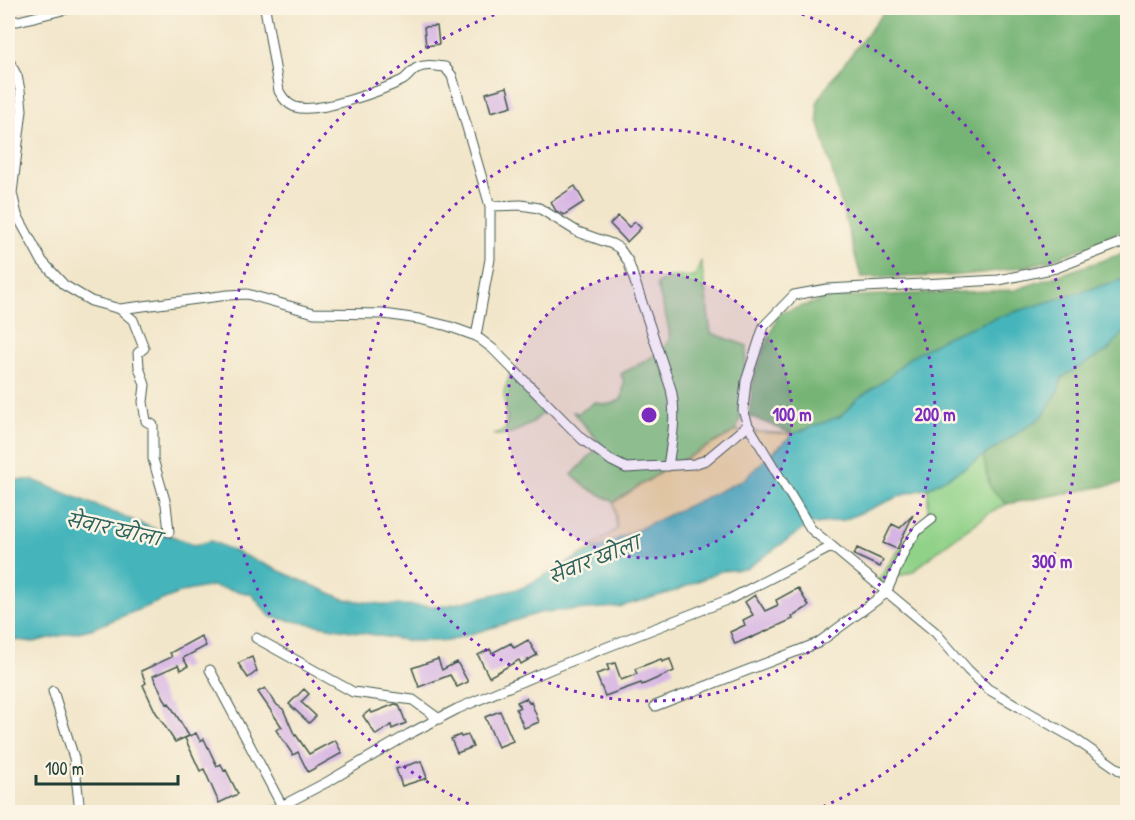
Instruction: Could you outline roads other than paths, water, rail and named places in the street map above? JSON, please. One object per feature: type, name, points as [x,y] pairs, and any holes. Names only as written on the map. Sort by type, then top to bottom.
[{"type":"street","points":[[8,21],[18,21],[71,8]]},
{"type":"street","points":[[266,8],[279,91],[284,101],[294,107],[307,109],[354,99],[404,79],[415,69],[428,65],[445,67],[452,76],[490,206],[490,259],[476,336]]},
{"type":"street","points":[[8,59],[17,76],[20,90],[21,110],[12,193],[17,215],[42,261],[64,285],[91,301],[120,309],[247,294],[314,314],[384,314],[419,318],[448,326],[476,336],[509,363],[582,439],[612,461],[626,468],[694,464],[706,460],[748,425]]},
{"type":"street","points":[[490,206],[521,205],[539,208],[566,226],[612,244],[624,253],[668,378],[675,405],[668,466]]},
{"type":"street","points":[[1128,240],[1056,268],[999,280],[827,289],[794,295],[764,326],[746,381],[743,410],[756,439],[811,528],[935,633],[988,689],[1072,737],[1128,776]]},
{"type":"street","points":[[120,309],[133,320],[144,348],[138,352],[139,367],[145,385],[143,402],[146,421],[153,425],[153,459],[166,504],[169,532]]},
{"type":"street","points":[[655,706],[818,642],[886,593],[906,547],[918,531],[932,519]]},
{"type":"street","points":[[270,813],[439,719],[551,669],[730,599],[831,547]]},
{"type":"street","points":[[256,638],[353,692],[413,700],[439,719]]},
{"type":"street","points":[[210,670],[282,806]]},
{"type":"street","points":[[53,691],[74,758],[80,813]]},
{"type":"water","name":"सेवार खोला","points":[[1127,278],[1127,329],[1107,351],[1062,377],[1059,389],[1043,416],[965,468],[928,488],[905,494],[844,520],[809,525],[746,569],[721,571],[675,591],[619,607],[543,612],[448,641],[409,641],[271,617],[251,594],[212,586],[182,592],[91,629],[33,642],[8,639],[8,480],[33,480],[194,545],[211,541],[344,599],[387,605],[445,606],[522,588],[573,560],[743,480],[793,434],[841,416],[857,399],[887,379],[909,358],[946,337],[995,318]]}]
